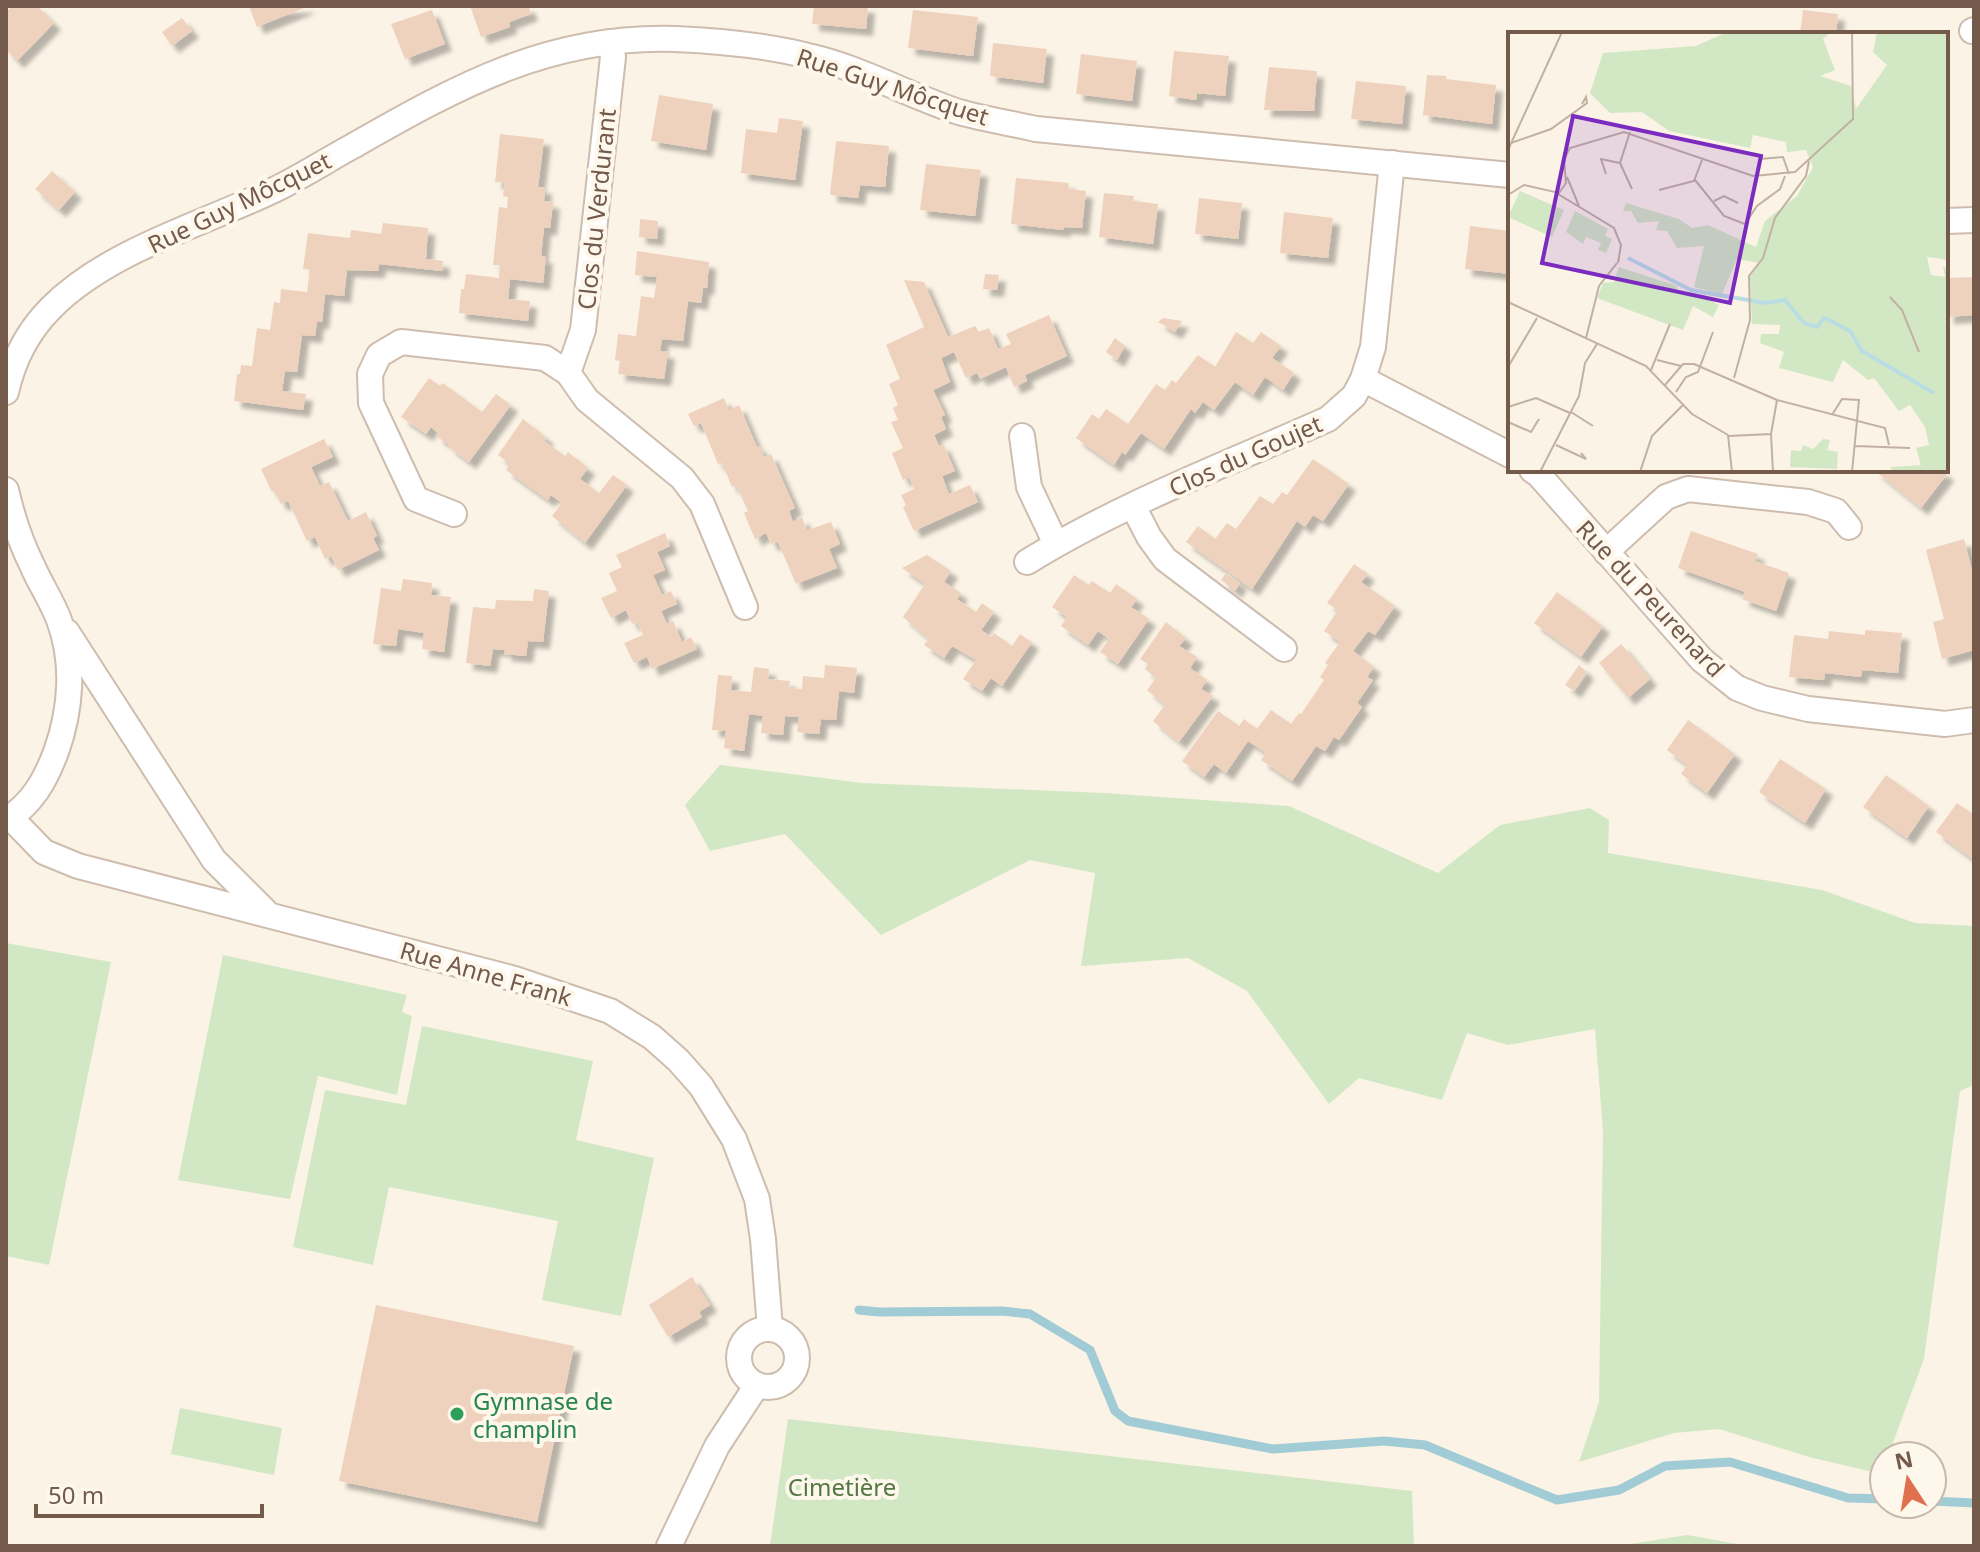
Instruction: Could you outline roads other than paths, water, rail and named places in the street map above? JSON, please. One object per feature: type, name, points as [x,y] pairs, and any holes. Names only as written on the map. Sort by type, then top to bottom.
[{"type":"street","name":"Rue Guy Môcquet","points":[[6,392],[21,350],[33,329],[51,308],[71,291],[127,256],[277,189],[455,90],[544,55],[578,46],[672,39],[747,44],[815,57],[960,112],[1036,129],[1508,175]]},
{"type":"street","name":"Clos du Verdurant","points":[[568,373],[583,330],[613,57],[610,42]]},
{"type":"street","name":"Clos du Goujet","points":[[1027,562],[1133,506],[1328,419],[1354,396],[1373,347],[1392,163]]},
{"type":"street","points":[[1948,221],[1974,220]]},
{"type":"street","points":[[454,514],[416,499],[371,403],[370,374],[379,355],[401,342],[545,358],[568,373],[587,400],[682,478],[702,504],[745,607]]},
{"type":"street","points":[[1363,379],[1508,454]]},
{"type":"street","points":[[1022,436],[1029,487],[1056,544]]},
{"type":"street","name":"Rue du Peurenard","points":[[1535,472],[1702,660],[1737,688],[1771,701],[1808,709],[1945,724],[1974,720]]},
{"type":"street","points":[[1606,552],[1666,497],[1688,489],[1808,502],[1836,511],[1849,527]]},
{"type":"street","points":[[6,490],[19,537],[59,620],[214,860],[266,913]]},
{"type":"street","points":[[1133,506],[1165,559],[1284,649]]},
{"type":"street","points":[[8,818],[27,805],[37,792],[60,741],[70,691],[68,653],[59,620]]},
{"type":"street","name":"Rue Anne Frank","points":[[8,818],[44,852],[78,866],[557,991],[610,1011],[652,1037],[701,1086],[742,1159],[757,1199],[770,1329]]},
{"type":"street","points":[[770,1329],[779,1331],[792,1343],[797,1360],[795,1369],[783,1383],[766,1387],[757,1385],[743,1374],[739,1356],[745,1340],[752,1334],[770,1329]]},
{"type":"street","points":[[669,1546],[717,1446],[757,1385]]},
{"type":"waterway","points":[[859,1310],[1030,1314],[1090,1350],[1115,1411],[1128,1421],[1273,1449],[1384,1441],[1425,1445],[1557,1500],[1619,1490],[1665,1466],[1730,1462],[1848,1498],[1868,1499]]},
{"type":"waterway","points":[[1948,1502],[1974,1503]]},
{"type":"place","name":"Gymnase de champlin","points":[[457,1414]]},
{"type":"park label","name":"Cimetière","points":[[842,1486]]}]
